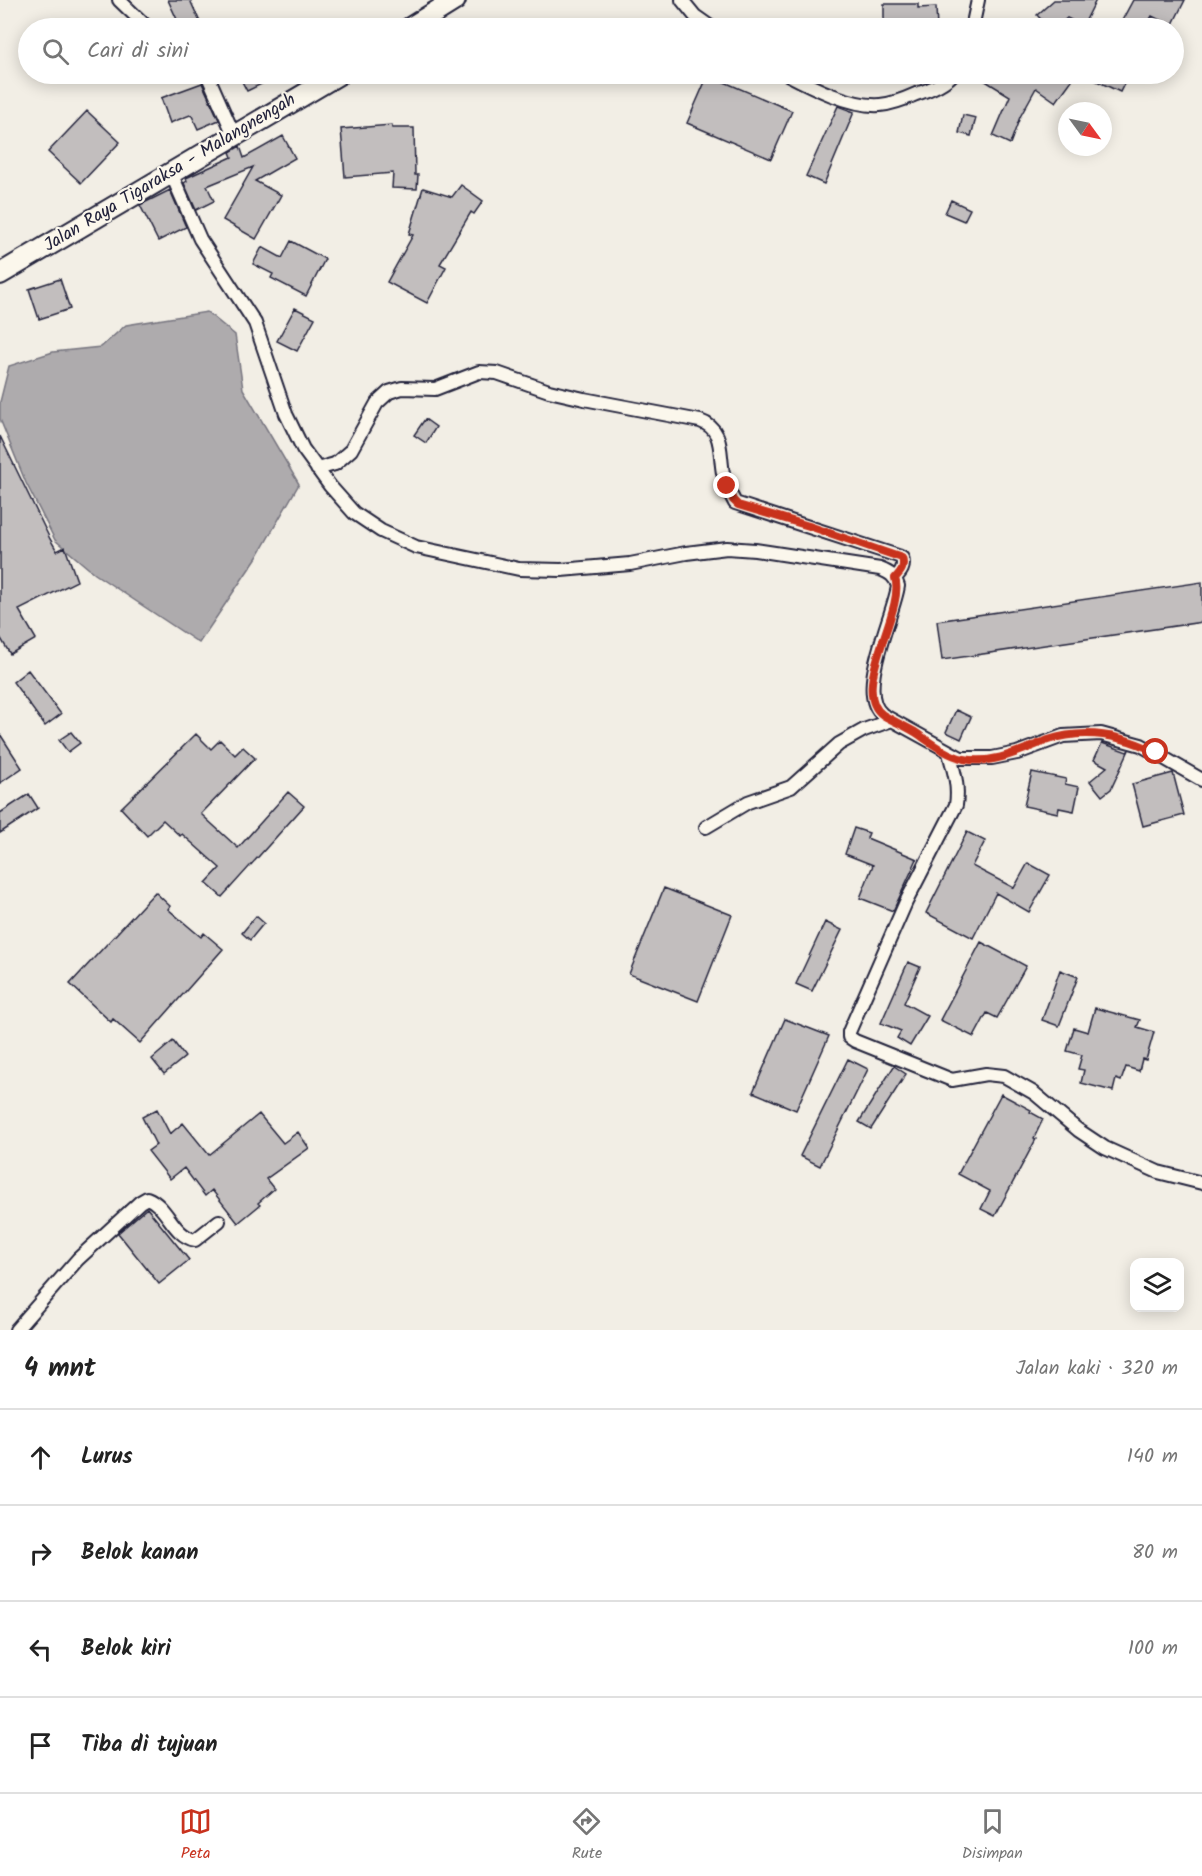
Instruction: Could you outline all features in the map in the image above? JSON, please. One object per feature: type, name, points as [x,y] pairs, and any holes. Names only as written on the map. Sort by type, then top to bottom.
[{"type":"main road","points":[[426,18],[455,0]]},
{"type":"main road","name":"Jalan Raya Tigaraksa - Malangnengah","points":[[0,274],[322,84]]},
{"type":"street","points":[[119,0],[138,18]]},
{"type":"street","points":[[682,0],[697,18]]},
{"type":"street","points":[[974,18],[978,0]]},
{"type":"street","points":[[211,84],[234,135]]},
{"type":"street","points":[[810,84],[832,94],[868,105],[882,105],[926,91],[940,84]]},
{"type":"street","points":[[171,173],[200,239],[255,323],[286,414],[303,449],[330,486],[364,522],[398,541],[416,547],[503,566],[541,570],[645,563],[704,550],[734,549],[868,566],[889,572],[895,578],[898,586],[878,657],[872,695],[878,711],[949,753],[968,759],[992,759],[1017,753],[1063,736],[1101,734],[1141,744],[1202,780]]},
{"type":"street","points":[[317,469],[335,464],[351,450],[377,403],[389,392],[402,388],[435,389],[474,373],[491,372],[584,399],[706,423],[716,432],[724,478],[735,503],[898,556],[902,558],[904,564],[902,572],[895,578]]},
{"type":"street","points":[[706,827],[748,802],[791,787],[839,744],[864,729],[892,720]]},
{"type":"street","points":[[949,753],[957,780],[956,805],[906,902],[849,1032],[849,1037],[952,1080],[986,1074],[1004,1076],[1034,1093],[1078,1130],[1105,1148],[1158,1172],[1202,1183]]},
{"type":"street","points":[[16,1330],[78,1259],[147,1198],[155,1201],[188,1239],[195,1240],[219,1221]]},
{"type":"shaded area","points":[[207,312],[235,335],[243,389],[299,484],[257,557],[199,643],[95,574],[55,540],[26,483],[0,419],[0,402],[9,366],[53,352],[101,347],[126,325]]},
{"type":"building","points":[[168,0],[190,0],[198,18],[176,18]]},
{"type":"building","points":[[1054,0],[1096,0],[1087,18],[1040,18],[1037,15]]},
{"type":"building","points":[[1133,0],[1185,0],[1176,18],[1152,16],[1151,18],[1123,18]]},
{"type":"building","points":[[884,4],[918,4],[918,8],[936,7],[937,18],[884,18]]},
{"type":"building","points":[[202,84],[219,120],[198,129],[190,115],[170,123],[161,98]]},
{"type":"building","points":[[243,84],[261,84],[247,91]]},
{"type":"building","points":[[704,84],[729,84],[792,111],[771,159],[687,123]]},
{"type":"building","points":[[990,84],[1069,84],[1056,102],[1036,88],[1020,117],[1010,144],[993,136],[1010,96]]},
{"type":"building","points":[[1103,84],[1124,84],[1120,92]]},
{"type":"building","points":[[838,106],[854,112],[824,184],[806,176]]},
{"type":"building","points":[[87,111],[120,142],[81,183],[48,152]]},
{"type":"building","points":[[963,115],[976,118],[971,136],[959,133]]},
{"type":"building","points":[[392,125],[392,128],[414,128],[417,189],[392,188],[393,173],[345,177],[341,129]]},
{"type":"building","points":[[283,136],[295,158],[255,181],[281,195],[256,239],[223,220],[253,167],[207,186],[214,201],[196,210],[184,183],[187,181],[186,178],[232,157],[230,152],[240,146],[244,158]]},
{"type":"building","points":[[461,185],[483,201],[474,214],[471,212],[440,264],[446,267],[427,303],[387,282],[413,235],[409,234],[423,188],[452,197]]},
{"type":"building","points":[[170,190],[186,227],[158,241],[140,205]]},
{"type":"building","points":[[951,200],[970,209],[964,221],[945,213]]},
{"type":"building","points":[[291,241],[325,259],[306,296],[271,278],[273,274],[253,264],[262,247],[282,258]]},
{"type":"building","points":[[60,279],[70,309],[39,319],[29,289]]},
{"type":"building","points":[[295,308],[315,318],[297,351],[277,341]]},
{"type":"building","points":[[425,419],[436,427],[426,443],[414,435]]},
{"type":"building","points":[[0,436],[57,551],[65,547],[77,581],[19,610],[36,639],[10,654],[0,637]]},
{"type":"building","points":[[1202,582],[1202,622],[942,660],[937,621]]},
{"type":"building","points":[[28,670],[61,714],[45,726],[13,682]]},
{"type":"building","points":[[956,710],[971,717],[961,739],[946,732]]},
{"type":"building","points":[[71,732],[80,743],[68,752],[59,740]]},
{"type":"building","points":[[0,734],[22,768],[0,783]]},
{"type":"building","points":[[196,734],[211,749],[220,740],[235,755],[243,747],[255,758],[201,814],[238,848],[288,792],[304,806],[222,897],[206,883],[220,868],[182,834],[180,836],[163,820],[147,836],[121,808]]},
{"type":"building","points":[[1102,743],[1127,752],[1129,750],[1111,789],[1102,796],[1090,781],[1107,767],[1094,760]]},
{"type":"building","points":[[1032,772],[1066,779],[1065,784],[1079,787],[1074,811],[1059,808],[1058,813],[1024,806]]},
{"type":"building","points":[[1173,773],[1184,815],[1143,826],[1132,784]]},
{"type":"building","points":[[29,794],[38,808],[0,833],[0,813]]},
{"type":"building","points":[[854,828],[869,833],[867,838],[917,859],[893,911],[860,898],[873,865],[845,854]]},
{"type":"building","points":[[967,832],[985,841],[972,866],[1014,888],[1028,863],[1050,875],[1029,912],[996,893],[973,938],[926,913]]},
{"type":"building","points":[[664,888],[732,915],[698,1001],[629,974]]},
{"type":"building","points":[[155,892],[170,906],[168,909],[201,937],[204,933],[223,949],[140,1043],[113,1019],[111,1022],[70,984]]},
{"type":"building","points":[[256,916],[264,923],[250,940],[242,933]]},
{"type":"building","points":[[825,922],[842,930],[812,991],[796,984]]},
{"type":"building","points":[[981,942],[1026,966],[997,1018],[987,1013],[974,1037],[940,1020]]},
{"type":"building","points":[[908,962],[920,967],[904,1003],[928,1016],[910,1046],[897,1038],[901,1031],[881,1023]]},
{"type":"building","points":[[1060,970],[1078,977],[1059,1026],[1042,1020]]},
{"type":"building","points":[[1095,1008],[1140,1020],[1137,1027],[1154,1032],[1146,1060],[1142,1059],[1139,1071],[1126,1067],[1121,1081],[1116,1079],[1113,1091],[1081,1083],[1084,1070],[1078,1069],[1082,1055],[1067,1051],[1074,1028],[1088,1032]]},
{"type":"building","points":[[785,1019],[829,1036],[796,1110],[753,1092]]},
{"type":"building","points":[[173,1041],[185,1057],[164,1074],[152,1059]]},
{"type":"building","points":[[848,1059],[868,1069],[820,1166],[800,1156]]},
{"type":"building","points":[[894,1066],[906,1074],[871,1129],[859,1122]]},
{"type":"building","points":[[1001,1094],[1043,1119],[1034,1138],[1036,1139],[995,1216],[981,1209],[990,1191],[958,1174]]},
{"type":"building","points":[[157,1109],[170,1134],[183,1123],[209,1155],[259,1114],[283,1143],[298,1132],[309,1148],[266,1179],[274,1189],[258,1203],[260,1205],[238,1223],[212,1190],[205,1196],[184,1168],[170,1179],[148,1151],[156,1145],[142,1117]]},
{"type":"building","points":[[147,1208],[189,1260],[159,1284],[118,1233]]},
{"type":"route","points":[[727,486],[733,500],[738,505],[809,526],[902,558],[904,564],[902,572],[895,578],[898,586],[896,598],[873,680],[873,701],[875,707],[883,715],[944,750],[968,759],[992,759],[1017,753],[1063,736],[1088,734],[1127,739],[1156,752]]}]
